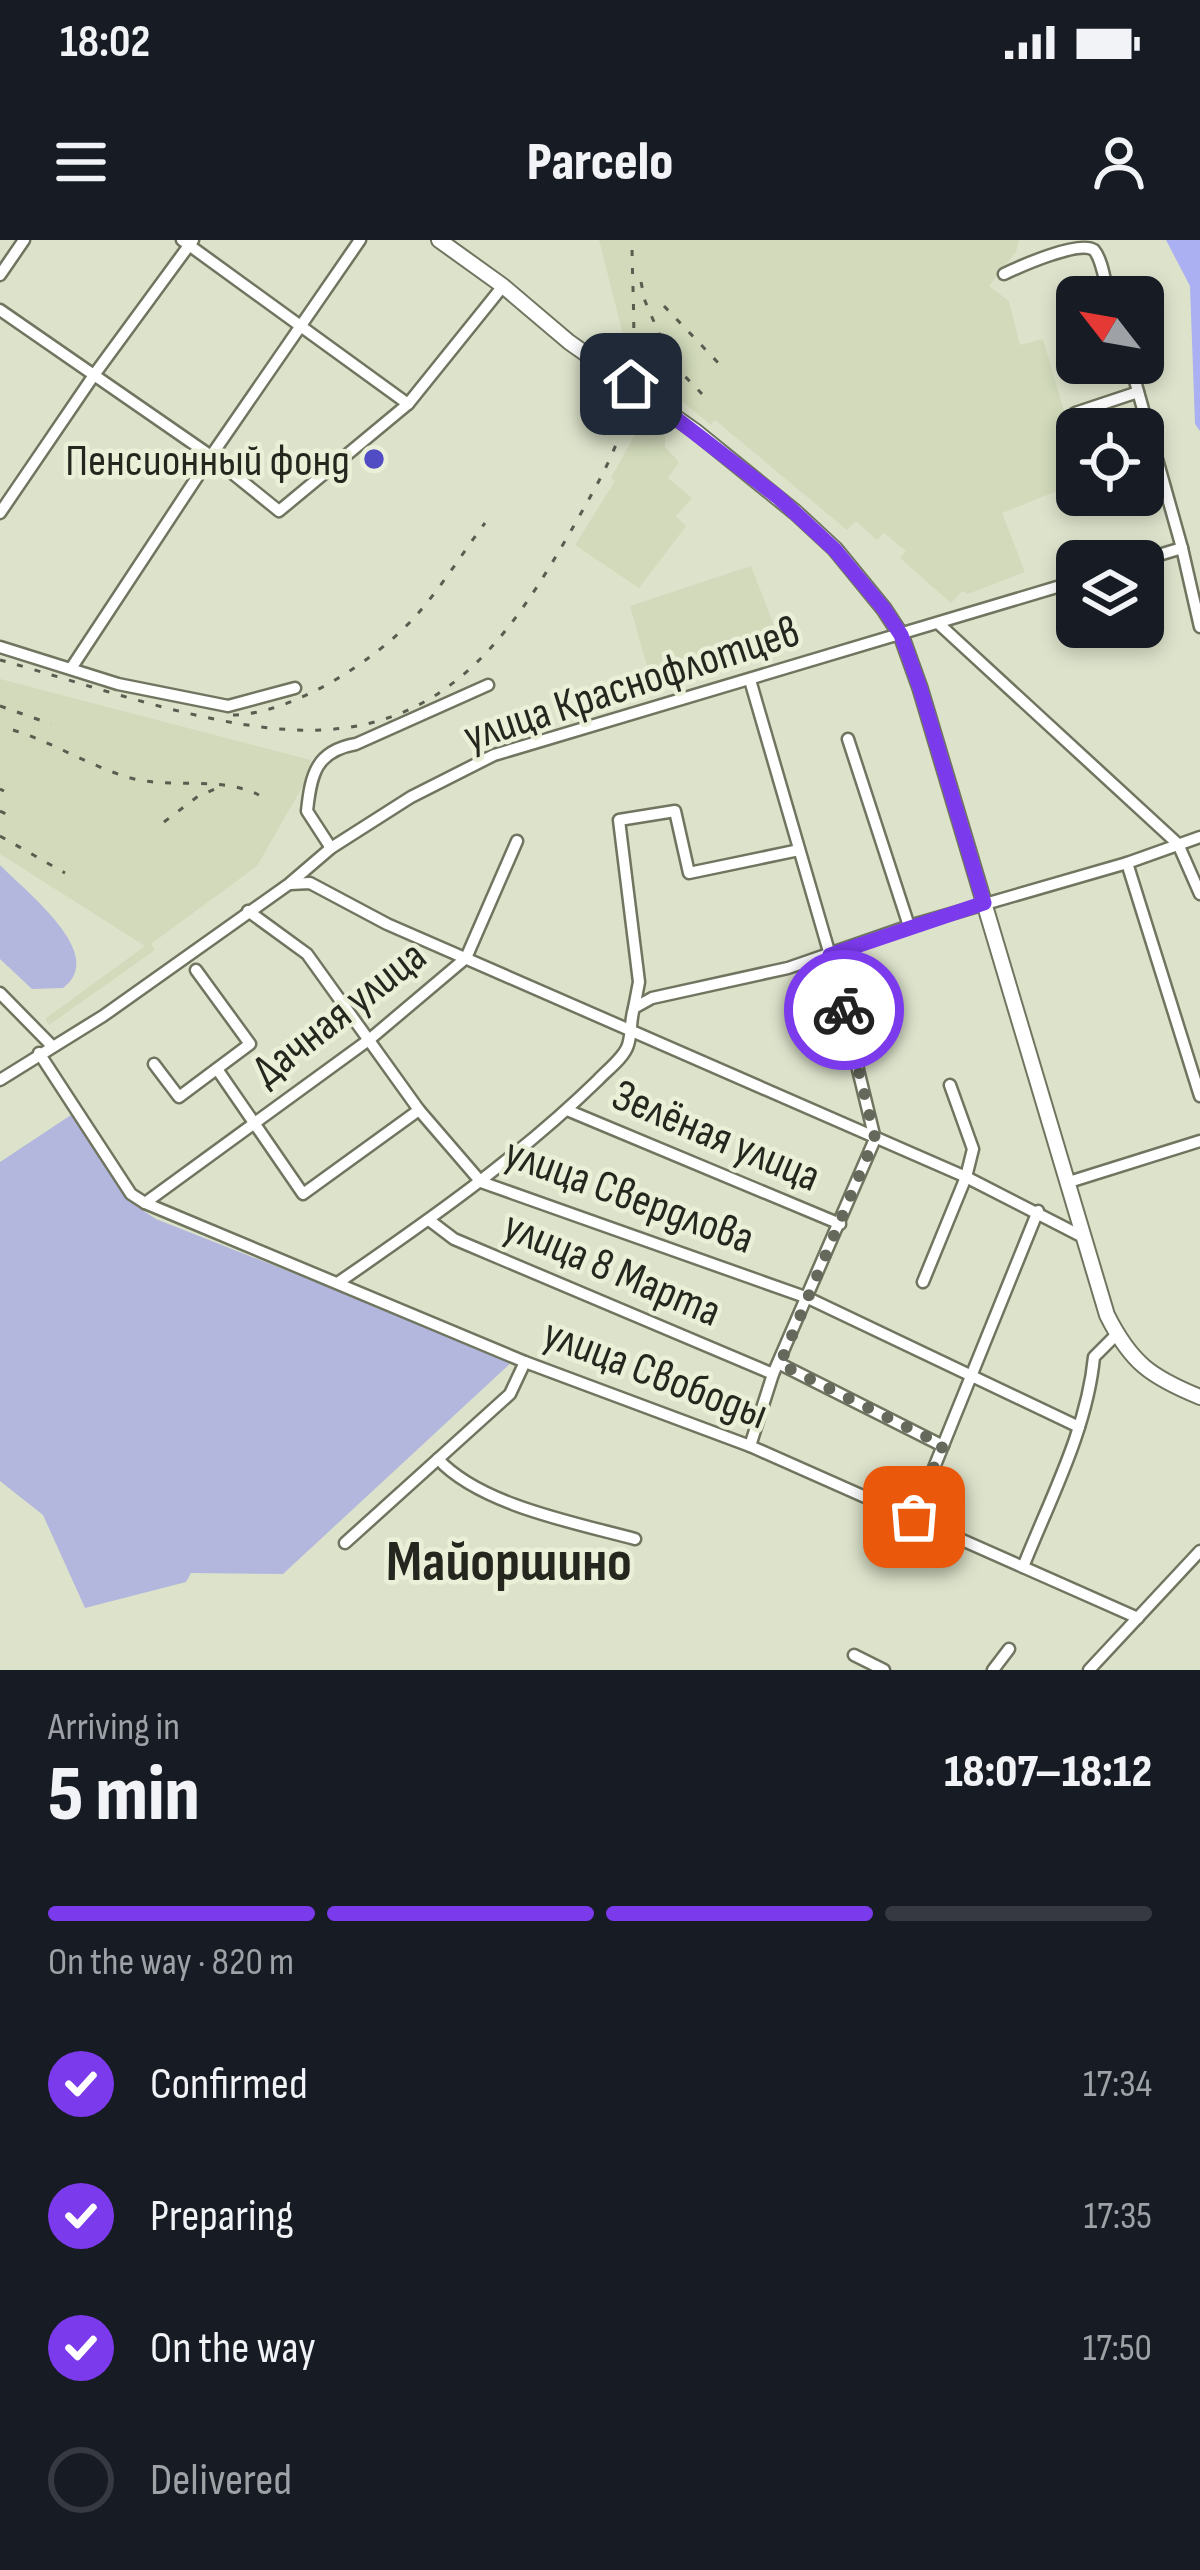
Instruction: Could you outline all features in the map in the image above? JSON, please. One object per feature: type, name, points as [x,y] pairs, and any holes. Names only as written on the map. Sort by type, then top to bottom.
[{"type":"main road","points":[[439,240],[796,512],[835,550],[901,635],[1117,1334],[1141,1367],[1200,1397]]},
{"type":"street","points":[[0,275],[24,240]]},
{"type":"street","points":[[72,667],[360,240]]},
{"type":"street","points":[[0,513],[188,242],[408,404]]},
{"type":"street","points":[[1004,274],[1067,245],[1085,244],[1095,251],[1103,276]]},
{"type":"street","points":[[0,310],[211,456],[279,512],[408,404],[503,286]]},
{"type":"street","points":[[1136,384],[1200,627]]},
{"type":"street","points":[[1090,408],[1138,392]]},
{"type":"street","points":[[1164,553],[1182,548]]},
{"type":"street","name":"улица Краснофлотцев","points":[[0,1079],[103,1016],[332,848],[411,797],[494,755],[1056,587]]},
{"type":"street","points":[[939,624],[1178,844],[1200,893]]},
{"type":"street","points":[[0,647],[118,684],[228,706],[295,688]]},
{"type":"street","points":[[750,680],[830,955],[875,1138],[777,1369],[750,1446]]},
{"type":"street","points":[[332,848],[307,811],[312,774],[323,759],[335,748],[356,744],[488,685]]},
{"type":"street","points":[[848,739],[909,926]]},
{"type":"street","points":[[339,1282],[481,1182],[622,1056],[629,1043],[639,982],[620,820],[675,812],[689,873],[799,850]]},
{"type":"street","points":[[634,1008],[671,993],[830,955],[909,926],[1200,837]]},
{"type":"street","points":[[466,958],[517,841]]},
{"type":"street","points":[[1127,863],[1200,1096]]},
{"type":"street","points":[[289,884],[310,883],[387,924],[966,1177],[1084,1238]]},
{"type":"street","name":"улица Свердлова","points":[[248,911],[307,954],[419,1110],[481,1182],[808,1298],[1079,1427]]},
{"type":"street","name":"Дачная улица","points":[[145,1203],[370,1039],[466,958]]},
{"type":"street","name":"Дачная улица","points":[[154,1064],[178,1097],[250,1044],[196,970]]},
{"type":"street","points":[[0,992],[52,1046]]},
{"type":"street","points":[[39,1053],[131,1194],[145,1203]]},
{"type":"street","name":"Дачная улица","points":[[217,1069],[302,1194],[419,1110]]},
{"type":"street","points":[[923,1282],[973,1149],[950,1084]]},
{"type":"street","name":"Зелёная улица","points":[[567,1109],[839,1224]]},
{"type":"street","points":[[1069,1182],[1200,1142]]},
{"type":"street","name":"улица Свободы","points":[[145,1203],[525,1362],[750,1446],[1138,1618]]},
{"type":"street","points":[[914,1517],[1038,1211]]},
{"type":"street","name":"улица 8 Марта","points":[[429,1220],[454,1239],[777,1369],[943,1445]]},
{"type":"street","points":[[1023,1567],[1079,1427],[1094,1357],[1117,1334]]},
{"type":"street","points":[[344,1543],[510,1394],[525,1362]]},
{"type":"street","points":[[438,1459],[452,1475],[512,1502],[635,1539]]},
{"type":"street","points":[[1089,1670],[1200,1551]]},
{"type":"street","points":[[993,1670],[1009,1649]]},
{"type":"street","points":[[854,1655],[884,1670]]},
{"type":"shaded area","points":[[599,240],[1019,240],[1016,252],[989,286],[1009,301],[1020,345],[1043,339],[1063,408],[1056,408],[1056,491],[1002,513],[1025,572],[968,594],[962,591],[951,603],[900,558],[906,551],[884,533],[877,540],[856,521],[847,530],[715,420],[711,425],[647,373],[633,355],[633,337],[623,335]]},
{"type":"shaded area","points":[[643,420],[665,435],[665,447],[679,462],[668,478],[692,498],[676,516],[686,526],[639,588],[575,545],[615,481],[611,478]]},
{"type":"shaded area","points":[[751,566],[782,646],[653,687],[630,606]]},
{"type":"shaded area","points":[[0,679],[311,760],[304,784],[257,866],[151,944],[155,950],[49,1025],[45,1019],[145,946],[0,854]]},
{"type":"shaded area","points":[[0,865],[70,941],[75,974],[63,988],[32,989],[0,959]]},
{"type":"shaded area","points":[[71,1115],[127,1200],[156,1219],[514,1360],[283,1574],[191,1573],[186,1582],[85,1608],[43,1515],[0,1481],[0,1162]]},
{"type":"water","points":[[1166,240],[1200,240],[1200,431],[1195,424],[1190,286]]},
{"type":"railway","points":[[0,660],[160,706],[283,729],[367,724],[442,691],[474,666],[526,603],[612,454],[631,385],[632,240]]},
{"type":"railway","points":[[641,282],[664,345]]},
{"type":"railway","points":[[664,306],[726,371]]},
{"type":"railway","points":[[648,338],[702,394]]},
{"type":"railway","points":[[233,715],[305,696],[376,652],[422,609],[485,523]]},
{"type":"railway","points":[[0,706],[51,724]]},
{"type":"railway","points":[[13,730],[127,777],[228,786],[259,795]]},
{"type":"railway","points":[[164,822],[217,788]]},
{"type":"railway","points":[[0,789],[4,791]]},
{"type":"railway","points":[[0,811],[8,815]]},
{"type":"railway","points":[[0,836],[65,873]]},
{"type":"way so far","points":[[844,1010],[875,1138],[780,1364],[943,1445],[914,1517]]},
{"type":"place","name":"Пенсионный фонд","points":[[374,459]]},
{"type":"district","name":"Майоршино","points":[[509,1560]]},
{"type":"route","points":[[631,384],[778,497],[835,550],[901,635],[920,688],[984,903],[830,955],[844,1010]]}]
